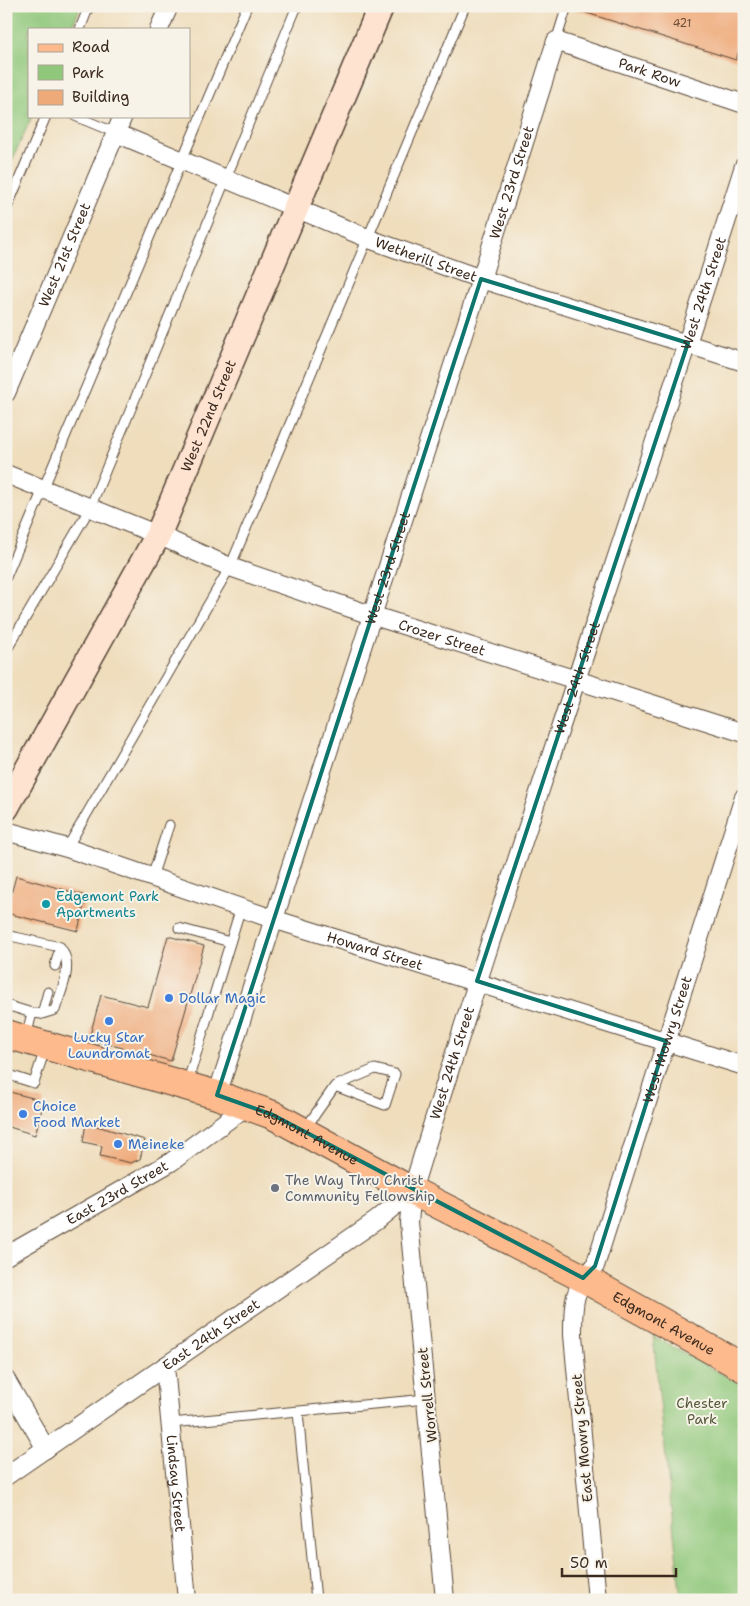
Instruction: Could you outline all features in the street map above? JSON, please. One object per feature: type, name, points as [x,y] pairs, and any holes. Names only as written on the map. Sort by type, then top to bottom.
[{"type":"main road","name":"Edgmont Avenue","points":[[26,1040],[217,1095],[273,1115],[412,1191],[583,1278],[744,1368]]},
{"type":"street","points":[[159,28],[169,6]]},
{"type":"street","name":"West 22nd Street","points":[[6,808],[158,535],[381,6]]},
{"type":"street","name":"Park Row","points":[[556,40],[744,104]]},
{"type":"street","name":"West 23rd Street","points":[[217,1095],[371,615],[482,278],[556,40]]},
{"type":"street","name":"West 21st Street","points":[[6,393],[122,118]]},
{"type":"street","name":"Wetherill Street","points":[[116,133],[368,238],[482,278],[744,362]]},
{"type":"street","name":"West 24th Street","points":[[412,1191],[477,981],[688,343],[744,166]]},
{"type":"street","name":"Crozer Street","points":[[6,474],[158,535],[230,567],[371,615],[744,734]]},
{"type":"street","name":"West Mowry Street","points":[[583,1278],[594,1266],[744,797]]},
{"type":"street","name":"Howard Street","points":[[6,831],[67,848],[273,919],[477,981],[744,1066]]},
{"type":"street","name":"East 23rd Street","points":[[6,1256],[171,1162],[248,1106]]},
{"type":"street","name":"East 24th Street","points":[[6,1476],[376,1220],[412,1191]]},
{"type":"street","name":"Worrell Street","points":[[412,1191],[409,1222],[446,1600]]},
{"type":"street","name":"East Mowry Street","points":[[583,1278],[574,1299],[573,1336],[597,1600]]},
{"type":"street","name":"Lindsay Street","points":[[165,1366],[187,1600]]},
{"type":"street","points":[[6,1380],[46,1449]]},
{"type":"lane","points":[[80,28],[89,6]]},
{"type":"lane","points":[[6,576],[247,6]]},
{"type":"lane","points":[[6,652],[90,508],[297,6]]},
{"type":"lane","points":[[67,848],[230,567],[465,6]]},
{"type":"lane","points":[[556,40],[567,6]]},
{"type":"lane","points":[[6,210],[45,118]]},
{"type":"lane","points":[[80,118],[116,133]]},
{"type":"lane","points":[[152,877],[170,825]]},
{"type":"lane","points":[[186,1087],[241,907]]},
{"type":"lane","points":[[179,928],[230,942]]},
{"type":"lane","points":[[6,1005],[32,1013],[42,1014],[55,1010],[68,964],[67,955],[60,947],[7,937]]},
{"type":"lane","points":[[55,966],[60,947]]},
{"type":"lane","points":[[42,1014],[48,992]]},
{"type":"lane","points":[[6,1074],[34,1083],[26,1040],[32,1013]]},
{"type":"lane","points":[[304,1131],[335,1086],[375,1069],[395,1074],[385,1105],[335,1086]]},
{"type":"lane","points":[[171,1423],[427,1399]]},
{"type":"lane","points":[[298,1412],[316,1600]]},
{"type":"highlighted area","points":[[481,279],[688,343],[477,981],[666,1041],[595,1266],[583,1278],[273,1115],[217,1095]]},
{"type":"green space","points":[[6,6],[81,6],[71,28],[28,28],[28,118],[31,118],[6,174]]},
{"type":"green space","name":"Chester Park","points":[[653,1336],[744,1386],[744,1600],[681,1600]]},
{"type":"building","points":[[575,6],[744,6],[744,37],[736,60],[574,9]]},
{"type":"building","name":"Edgemont Park Apartments","points":[[16,876],[86,896],[78,931],[6,913]]},
{"type":"building","name":"Dollar Magic","points":[[168,936],[204,946],[171,1061],[89,1039],[101,995],[148,1007]]},
{"type":"building","name":"Choice Food Market","points":[[6,1091],[44,1101],[35,1135],[6,1126]]},
{"type":"building","name":"Meineke","points":[[86,1123],[145,1140],[140,1159],[131,1163],[100,1156],[102,1146],[83,1142]]},
{"type":"place","name":"Edgemont Park Apartments","points":[[46,904]]},
{"type":"place","name":"Dollar Magic","points":[[169,998]]},
{"type":"place","name":"Lucky Star Laundromat","points":[[109,1021]]},
{"type":"place","name":"Choice Food Market","points":[[23,1114]]},
{"type":"place","name":"Meineke","points":[[118,1144]]},
{"type":"place","name":"The Way Thru Christ Community Fellowship","points":[[275,1188]]}]
